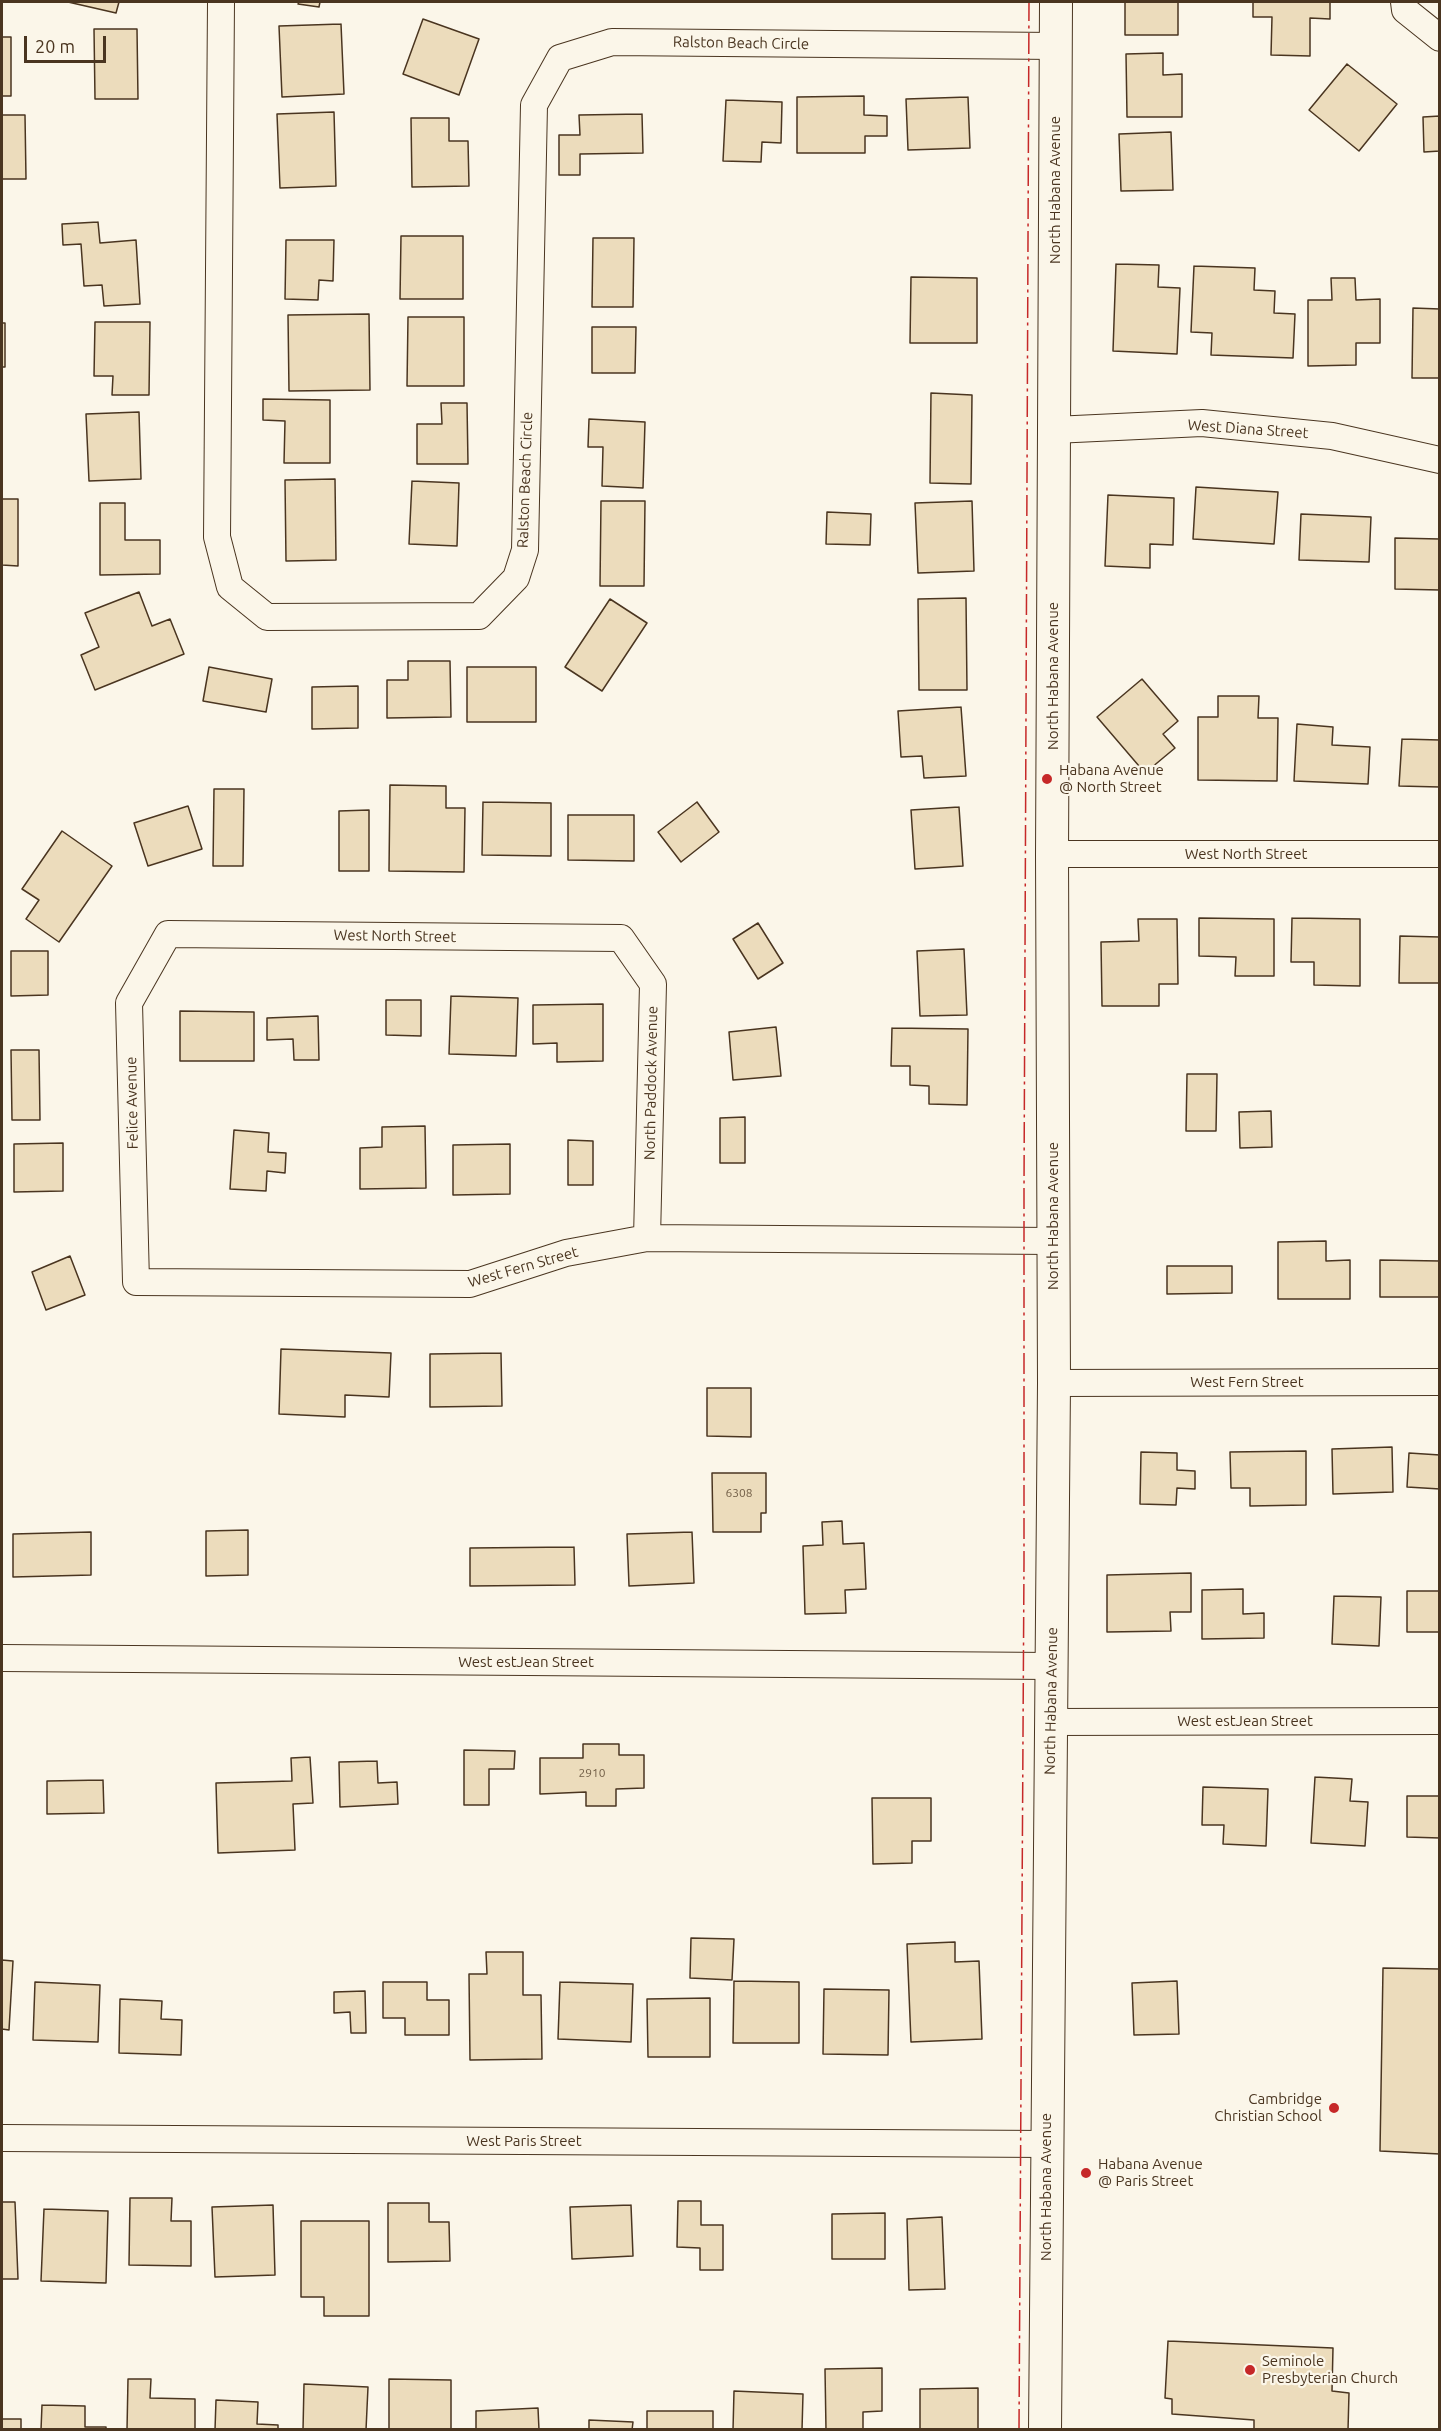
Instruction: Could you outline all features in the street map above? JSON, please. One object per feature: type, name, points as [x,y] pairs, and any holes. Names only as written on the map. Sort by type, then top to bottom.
[{"type":"street","name":"Ralston Beach Circle","points":[[221,2],[217,537],[230,587],[267,617],[479,616],[516,578],[525,550],[534,105],[560,58],[612,42],[1056,46]]},
{"type":"street","name":"North Habana Avenue","points":[[1045,2430],[1054,1383],[1052,854],[1056,2]]},
{"type":"street","points":[[1404,2],[1405,10],[1440,38]]},
{"type":"street","name":"West Diana Street","points":[[1054,430],[1202,423],[1332,435],[1440,460]]},
{"type":"street","name":"West North Street","points":[[1052,854],[1440,854]]},
{"type":"street","name":"West North Street","points":[[168,934],[621,938]]},
{"type":"street","name":"Felice Avenue","points":[[136,1282],[129,1003],[168,934]]},
{"type":"street","name":"North Paddock Avenue","points":[[621,938],[653,984],[647,1238]]},
{"type":"street","name":"West Fern Street","points":[[136,1282],[470,1284],[567,1253],[647,1238],[1053,1241]]},
{"type":"street","name":"West Fern Street","points":[[1054,1383],[1440,1382]]},
{"type":"street","name":"West estJean Street","points":[[2,1658],[1051,1666]]},
{"type":"street","name":"West estJean Street","points":[[1050,1722],[1440,1721]]},
{"type":"street","name":"West Paris Street","points":[[2,2138],[1046,2144]]},
{"type":"building","points":[[68,2],[119,2],[116,13]]},
{"type":"building","points":[[299,2],[320,2],[319,7],[298,4]]},
{"type":"building","points":[[1125,2],[1178,2],[1178,35],[1125,35]]},
{"type":"building","points":[[1253,2],[1330,2],[1330,19],[1310,18],[1310,56],[1271,55],[1272,17],[1253,17]]},
{"type":"building","points":[[423,19],[479,39],[459,95],[403,74]]},
{"type":"building","points":[[341,24],[344,94],[282,97],[279,26]]},
{"type":"building","points":[[94,29],[137,29],[138,99],[95,99]]},
{"type":"building","points":[[2,37],[11,37],[11,96],[2,96]]},
{"type":"building","points":[[1163,53],[1163,75],[1182,74],[1182,117],[1127,117],[1126,54]]},
{"type":"building","points":[[1347,64],[1397,104],[1359,151],[1309,110]]},
{"type":"building","points":[[864,96],[864,115],[887,116],[887,136],[865,136],[865,153],[797,153],[797,97]]},
{"type":"building","points":[[968,97],[970,148],[908,150],[906,99]]},
{"type":"building","points":[[726,100],[782,102],[781,143],[762,142],[761,162],[723,161]]},
{"type":"building","points":[[334,112],[336,186],[280,188],[277,114]]},
{"type":"building","points":[[642,114],[643,153],[580,154],[580,175],[559,175],[559,135],[580,135],[579,115]]},
{"type":"building","points":[[2,115],[25,115],[26,179],[2,179]]},
{"type":"building","points":[[1440,116],[1440,151],[1424,152],[1423,117]]},
{"type":"building","points":[[411,118],[449,118],[449,141],[468,141],[469,186],[412,187]]},
{"type":"building","points":[[1171,132],[1173,190],[1121,191],[1119,134]]},
{"type":"building","points":[[98,222],[100,243],[136,240],[140,304],[104,306],[102,285],[84,286],[81,244],[63,245],[62,224]]},
{"type":"building","points":[[401,236],[463,236],[463,299],[400,299]]},
{"type":"building","points":[[593,238],[634,238],[633,307],[592,307]]},
{"type":"building","points":[[286,240],[334,240],[333,281],[319,280],[318,300],[285,299]]},
{"type":"building","points":[[1116,264],[1159,265],[1158,287],[1180,288],[1177,354],[1113,351]]},
{"type":"building","points":[[1194,266],[1255,268],[1254,290],[1275,291],[1274,313],[1295,314],[1293,358],[1211,355],[1212,333],[1191,332]]},
{"type":"building","points":[[911,277],[977,278],[977,343],[910,343]]},
{"type":"building","points":[[1331,278],[1355,278],[1356,300],[1380,299],[1380,343],[1356,343],[1356,365],[1308,366],[1308,300],[1332,300]]},
{"type":"building","points":[[1413,308],[1440,309],[1440,378],[1412,378]]},
{"type":"building","points":[[369,314],[370,390],[289,391],[288,315]]},
{"type":"building","points":[[408,317],[464,317],[464,386],[407,386]]},
{"type":"building","points":[[95,322],[150,322],[149,395],[112,395],[113,376],[94,376]]},
{"type":"building","points":[[2,323],[5,323],[5,367],[2,367]]},
{"type":"building","points":[[592,327],[636,327],[635,373],[592,373]]},
{"type":"building","points":[[931,393],[972,395],[971,484],[930,483]]},
{"type":"building","points":[[263,399],[330,400],[330,463],[284,463],[285,421],[263,420]]},
{"type":"building","points":[[441,403],[467,403],[468,464],[417,464],[417,424],[442,424]]},
{"type":"building","points":[[139,412],[141,479],[89,481],[86,414]]},
{"type":"building","points":[[589,419],[645,422],[643,488],[602,486],[603,447],[588,447]]},
{"type":"building","points":[[335,479],[336,560],[286,561],[285,480]]},
{"type":"building","points":[[412,481],[459,483],[457,546],[409,544]]},
{"type":"building","points":[[1196,487],[1278,492],[1274,544],[1193,539]]},
{"type":"building","points":[[1108,495],[1174,498],[1173,545],[1150,544],[1150,568],[1105,566]]},
{"type":"building","points":[[2,499],[18,499],[18,566],[2,565]]},
{"type":"building","points":[[601,501],[645,501],[644,586],[600,586]]},
{"type":"building","points":[[972,501],[974,571],[918,573],[915,503]]},
{"type":"building","points":[[100,503],[125,503],[125,540],[160,540],[160,574],[100,575]]},
{"type":"building","points":[[827,512],[871,514],[870,545],[826,544]]},
{"type":"building","points":[[1301,514],[1371,517],[1369,562],[1299,560]]},
{"type":"building","points":[[1395,538],[1440,539],[1440,590],[1395,589]]},
{"type":"building","points":[[139,592],[152,626],[170,619],[184,654],[95,690],[81,655],[99,647],[85,613]]},
{"type":"building","points":[[966,598],[967,690],[919,690],[918,599]]},
{"type":"building","points":[[610,599],[647,623],[602,691],[565,667]]},
{"type":"building","points":[[408,661],[450,661],[451,717],[387,718],[387,680],[408,680]]},
{"type":"building","points":[[209,667],[272,679],[266,712],[203,701]]},
{"type":"building","points":[[467,667],[536,667],[536,722],[467,722]]},
{"type":"building","points":[[1142,679],[1178,721],[1163,734],[1175,748],[1145,773],[1097,717]]},
{"type":"building","points":[[358,686],[358,728],[312,729],[312,687]]},
{"type":"building","points":[[1218,696],[1259,696],[1258,718],[1278,718],[1277,781],[1198,780],[1198,717],[1218,717]]},
{"type":"building","points":[[961,707],[966,776],[924,778],[922,756],[901,757],[898,711]]},
{"type":"building","points":[[1297,724],[1333,727],[1332,745],[1370,747],[1368,784],[1294,781]]},
{"type":"building","points":[[1402,739],[1440,740],[1440,787],[1399,786]]},
{"type":"building","points":[[390,785],[446,786],[446,808],[465,808],[464,872],[389,871]]},
{"type":"building","points":[[214,789],[244,789],[243,866],[213,866]]},
{"type":"building","points":[[483,802],[551,803],[551,856],[482,855]]},
{"type":"building","points":[[697,802],[719,832],[681,862],[658,832]]},
{"type":"building","points":[[188,806],[202,849],[148,866],[134,823]]},
{"type":"building","points":[[959,807],[963,866],[915,869],[911,810]]},
{"type":"building","points":[[369,810],[369,871],[339,871],[339,811]]},
{"type":"building","points":[[568,815],[634,815],[634,861],[568,860]]},
{"type":"building","points":[[62,831],[112,866],[59,942],[26,919],[39,900],[22,889]]},
{"type":"building","points":[[1199,918],[1274,919],[1274,976],[1235,976],[1236,957],[1199,956]]},
{"type":"building","points":[[1292,918],[1360,919],[1360,986],[1314,985],[1314,962],[1291,962]]},
{"type":"building","points":[[1138,919],[1177,919],[1178,984],[1159,984],[1159,1006],[1102,1006],[1101,942],[1139,941]]},
{"type":"building","points":[[758,923],[783,963],[758,979],[733,939]]},
{"type":"building","points":[[1400,936],[1440,937],[1440,983],[1399,983]]},
{"type":"building","points":[[964,949],[967,1015],[920,1016],[917,951]]},
{"type":"building","points":[[11,951],[48,951],[48,995],[11,996]]},
{"type":"building","points":[[451,996],[518,998],[516,1056],[449,1054]]},
{"type":"building","points":[[386,1000],[421,1000],[421,1036],[386,1035]]},
{"type":"building","points":[[603,1004],[603,1061],[557,1062],[557,1043],[533,1044],[533,1005]]},
{"type":"building","points":[[180,1011],[254,1012],[254,1061],[180,1061]]},
{"type":"building","points":[[318,1016],[319,1060],[294,1060],[293,1039],[267,1040],[267,1018]]},
{"type":"building","points":[[776,1027],[781,1076],[733,1080],[729,1032]]},
{"type":"building","points":[[892,1028],[968,1029],[967,1105],[929,1104],[929,1086],[910,1085],[910,1066],[891,1066]]},
{"type":"building","points":[[11,1050],[39,1050],[40,1120],[12,1120]]},
{"type":"building","points":[[1187,1074],[1217,1074],[1216,1131],[1186,1131]]},
{"type":"building","points":[[1271,1111],[1272,1147],[1240,1148],[1239,1112]]},
{"type":"building","points":[[745,1117],[745,1163],[720,1163],[720,1118]]},
{"type":"building","points":[[425,1126],[426,1188],[360,1189],[360,1148],[382,1147],[382,1127]]},
{"type":"building","points":[[234,1130],[269,1133],[268,1152],[286,1153],[285,1173],[267,1171],[266,1191],[230,1189]]},
{"type":"building","points":[[568,1140],[593,1141],[593,1185],[568,1185]]},
{"type":"building","points":[[63,1143],[63,1191],[14,1192],[14,1144]]},
{"type":"building","points":[[510,1144],[510,1194],[453,1195],[453,1145]]},
{"type":"building","points":[[1326,1241],[1326,1261],[1350,1260],[1350,1299],[1278,1299],[1278,1242]]},
{"type":"building","points":[[70,1256],[85,1295],[46,1310],[32,1272]]},
{"type":"building","points":[[1380,1260],[1440,1261],[1440,1297],[1380,1297]]},
{"type":"building","points":[[1167,1266],[1232,1266],[1232,1293],[1167,1294]]},
{"type":"building","points":[[281,1349],[391,1353],[389,1397],[345,1395],[345,1417],[279,1414]]},
{"type":"building","points":[[501,1353],[502,1406],[430,1407],[430,1354]]},
{"type":"building","points":[[707,1388],[751,1388],[751,1437],[707,1436]]},
{"type":"building","points":[[1392,1447],[1393,1492],[1333,1494],[1332,1449]]},
{"type":"building","points":[[1306,1451],[1306,1505],[1250,1506],[1250,1488],[1231,1488],[1230,1452]]},
{"type":"building","points":[[1141,1452],[1177,1453],[1177,1470],[1195,1471],[1195,1489],[1177,1488],[1176,1505],[1140,1504]]},
{"type":"building","points":[[1409,1453],[1440,1455],[1440,1489],[1407,1487]]},
{"type":"building","points":[[712,1473],[766,1473],[766,1513],[761,1513],[761,1532],[713,1532]]},
{"type":"building","points":[[842,1521],[843,1544],[864,1543],[866,1589],[845,1590],[846,1613],[805,1614],[803,1546],[823,1545],[822,1522]]},
{"type":"building","points":[[248,1530],[248,1575],[206,1576],[206,1531]]},
{"type":"building","points":[[91,1532],[91,1575],[13,1577],[13,1534]]},
{"type":"building","points":[[692,1532],[694,1583],[629,1586],[627,1534]]},
{"type":"building","points":[[574,1547],[575,1585],[470,1586],[470,1548]]},
{"type":"building","points":[[1191,1573],[1191,1612],[1170,1612],[1171,1631],[1107,1632],[1107,1575]]},
{"type":"building","points":[[1243,1589],[1243,1614],[1264,1613],[1264,1638],[1202,1639],[1202,1590]]},
{"type":"building","points":[[1407,1591],[1440,1591],[1440,1632],[1407,1632]]},
{"type":"building","points":[[1334,1596],[1381,1597],[1379,1646],[1332,1644]]},
{"type":"building","points":[[583,1744],[619,1744],[619,1755],[644,1755],[644,1788],[616,1789],[616,1806],[586,1806],[586,1792],[540,1794],[540,1758],[583,1758]]},
{"type":"building","points":[[464,1750],[515,1751],[514,1769],[489,1769],[489,1805],[464,1805]]},
{"type":"building","points":[[310,1757],[313,1803],[293,1804],[295,1850],[218,1853],[216,1783],[292,1781],[291,1758]]},
{"type":"building","points":[[377,1761],[378,1783],[397,1782],[398,1804],[340,1807],[339,1762]]},
{"type":"building","points":[[1315,1777],[1352,1779],[1350,1801],[1368,1802],[1365,1846],[1311,1843]]},
{"type":"building","points":[[103,1780],[104,1813],[47,1814],[47,1781]]},
{"type":"building","points":[[1203,1787],[1268,1789],[1266,1846],[1223,1844],[1224,1825],[1202,1825]]},
{"type":"building","points":[[1407,1796],[1440,1796],[1440,1838],[1407,1837]]},
{"type":"building","points":[[872,1798],[931,1798],[931,1841],[912,1841],[912,1863],[873,1864]]},
{"type":"building","points":[[691,1938],[734,1939],[732,1980],[690,1978]]},
{"type":"building","points":[[955,1942],[955,1962],[979,1961],[982,2039],[911,2042],[907,1944]]},
{"type":"building","points":[[486,1952],[523,1952],[523,1995],[541,1995],[542,2059],[470,2060],[469,1974],[487,1974]]},
{"type":"building","points":[[2,1960],[13,1961],[9,2030],[2,2029]]},
{"type":"building","points":[[1383,1968],[1440,1969],[1440,2154],[1380,2151]]},
{"type":"building","points":[[734,1981],[799,1982],[799,2043],[733,2043]]},
{"type":"building","points":[[1177,1981],[1179,2034],[1134,2035],[1132,1983]]},
{"type":"building","points":[[35,1982],[100,1985],[98,2042],[33,2040]]},
{"type":"building","points":[[383,1982],[427,1982],[427,2000],[449,2000],[449,2035],[405,2035],[405,2018],[383,2018]]},
{"type":"building","points":[[560,1982],[633,1984],[631,2042],[558,2039]]},
{"type":"building","points":[[824,1989],[889,1990],[888,2055],[823,2054]]},
{"type":"building","points":[[365,1991],[366,2033],[351,2033],[350,2012],[334,2013],[334,1992]]},
{"type":"building","points":[[710,1998],[710,2057],[648,2057],[647,1999]]},
{"type":"building","points":[[120,1999],[162,2001],[161,2019],[182,2020],[181,2055],[119,2053]]},
{"type":"building","points":[[130,2198],[172,2198],[171,2221],[191,2221],[191,2266],[129,2265]]},
{"type":"building","points":[[678,2201],[701,2201],[701,2225],[723,2225],[723,2270],[700,2270],[700,2248],[677,2247]]},
{"type":"building","points":[[2,2202],[15,2202],[18,2279],[2,2279]]},
{"type":"building","points":[[388,2203],[429,2203],[429,2222],[449,2222],[450,2261],[388,2262]]},
{"type":"building","points":[[273,2205],[275,2275],[215,2277],[212,2207]]},
{"type":"building","points":[[631,2205],[633,2256],[572,2259],[570,2207]]},
{"type":"building","points":[[44,2209],[108,2211],[106,2283],[41,2281]]},
{"type":"building","points":[[885,2213],[885,2259],[832,2259],[832,2214]]},
{"type":"building","points":[[942,2217],[945,2289],[909,2290],[907,2219]]},
{"type":"building","points":[[301,2221],[369,2221],[369,2316],[324,2316],[324,2297],[301,2297]]},
{"type":"building","name":"Seminole Presbyterian Church","points":[[1168,2341],[1333,2348],[1332,2391],[1349,2393],[1348,2430],[1254,2430],[1254,2420],[1172,2414],[1172,2399],[1165,2398]]},
{"type":"building","points":[[882,2368],[882,2411],[863,2412],[863,2430],[826,2430],[825,2369]]},
{"type":"building","points":[[128,2379],[151,2379],[150,2398],[195,2399],[195,2430],[127,2430]]},
{"type":"building","points":[[389,2379],[451,2380],[451,2430],[389,2430]]},
{"type":"building","points":[[304,2384],[368,2387],[366,2430],[303,2430]]},
{"type":"building","points":[[978,2388],[978,2430],[920,2430],[920,2389]]},
{"type":"building","points":[[734,2391],[803,2394],[802,2430],[733,2430]]},
{"type":"building","points":[[216,2400],[258,2402],[257,2424],[278,2425],[278,2430],[215,2430]]},
{"type":"building","points":[[42,2405],[85,2406],[85,2427],[106,2427],[106,2430],[41,2430]]},
{"type":"building","points":[[538,2408],[539,2430],[476,2430],[476,2411]]},
{"type":"building","points":[[647,2411],[713,2411],[713,2430],[647,2430]]},
{"type":"building","points":[[2,2419],[21,2419],[21,2430],[2,2430]]},
{"type":"building","points":[[589,2420],[633,2422],[632,2430],[589,2430]]},
{"type":"power","points":[[1019,2430],[1029,2]]},
{"type":"place","name":"Habana Avenue @ North Street","points":[[1047,779]]},
{"type":"place","name":"Cambridge Christian School","points":[[1334,2108]]},
{"type":"place","name":"Habana Avenue @ Paris Street","points":[[1086,2173]]},
{"type":"place","name":"Seminole Presbyterian Church","points":[[1250,2370]]}]
